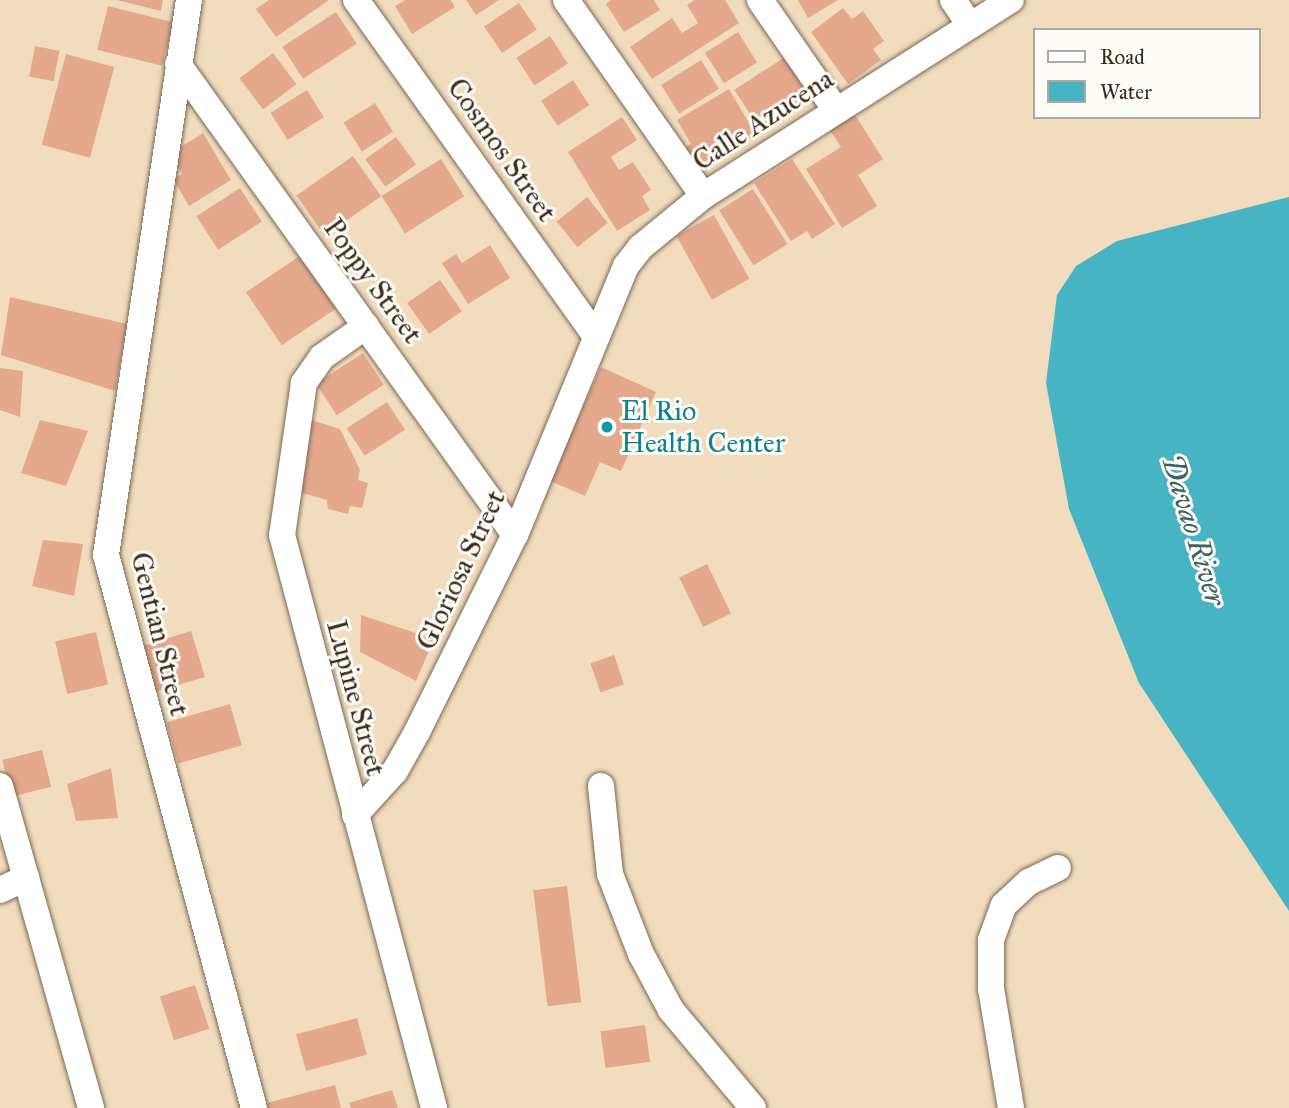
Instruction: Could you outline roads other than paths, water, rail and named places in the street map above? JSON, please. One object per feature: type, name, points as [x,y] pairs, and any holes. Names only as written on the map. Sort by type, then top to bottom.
[{"type":"street","name":"Gentian Street","points":[[189,0],[106,555],[254,1108]]},
{"type":"street","name":"Cosmos Street","points":[[356,0],[596,337]]},
{"type":"street","points":[[566,0],[703,196]]},
{"type":"street","points":[[760,0],[836,110]]},
{"type":"street","points":[[953,0],[970,25]]},
{"type":"street","name":"Calle Azucena","points":[[596,337],[633,257],[703,196],[1011,0]]},
{"type":"street","name":"Poppy Street","points":[[178,64],[515,535]]},
{"type":"street","name":"Lupine Street","points":[[366,326],[311,367],[282,513],[286,561],[434,1108]]},
{"type":"street","name":"Gloriosa Street","points":[[355,815],[395,771],[417,732],[515,535],[596,337]]},
{"type":"street","points":[[0,786],[91,1108]]},
{"type":"street","points":[[601,786],[610,874],[641,954],[671,1010],[753,1108]]},
{"type":"street","points":[[1011,1108],[990,989],[991,940],[1004,905],[1029,882],[1058,868]]},
{"type":"street","points":[[0,890],[26,878]]},
{"type":"water","name":"Davao River","points":[[1289,197],[1289,911],[1139,683],[1069,509],[1046,383],[1057,295],[1076,266],[1117,241]]},
{"type":"place","name":"El Rio Health Center","points":[[607,427]]}]
